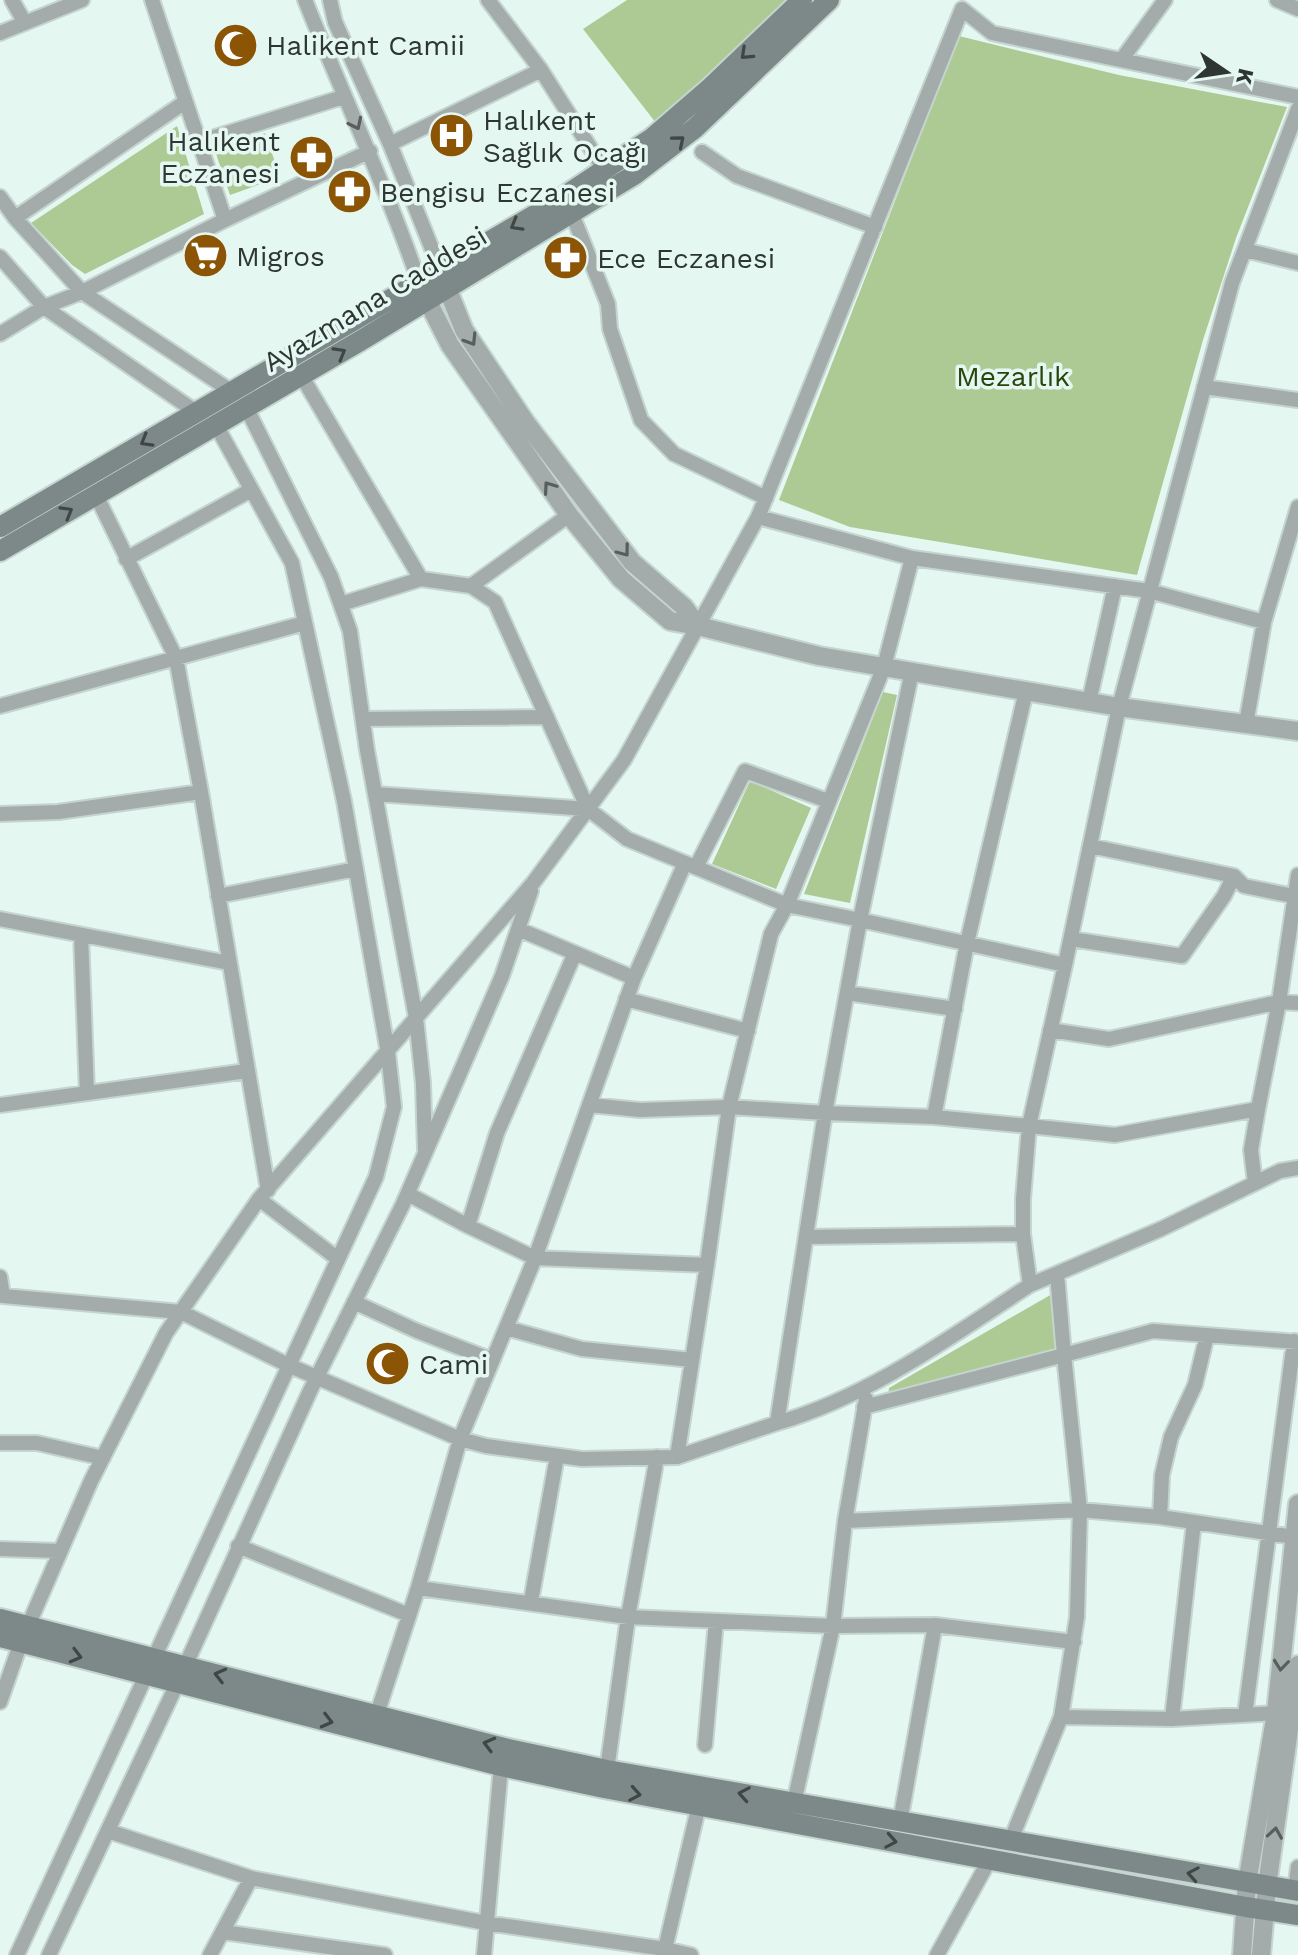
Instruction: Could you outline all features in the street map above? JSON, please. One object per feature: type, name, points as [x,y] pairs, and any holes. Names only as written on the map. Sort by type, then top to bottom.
[{"type":"main road","name":"Ayazmana Caddesi","points":[[0,527],[605,171],[680,114],[802,0]]},
{"type":"main road","name":"Ayazmana Caddesi","points":[[0,551],[447,289],[634,175],[676,143],[829,0]]},
{"type":"main road","points":[[0,1619],[24,1634],[149,1666],[501,1766],[794,1803],[1296,1891]]},
{"type":"main road","points":[[0,1637],[24,1634]]},
{"type":"main road","points":[[181,1675],[377,1714],[699,1805],[1298,1915]]},
{"type":"street","points":[[12,0],[25,23]]},
{"type":"street","points":[[0,33],[82,0]]},
{"type":"street","points":[[152,0],[225,220]]},
{"type":"street","points":[[305,0],[343,97],[370,151],[426,301],[450,345],[569,515],[621,579],[670,621],[819,656],[1119,707],[1298,731]]},
{"type":"street","points":[[330,0],[335,22],[390,144],[447,289],[471,341],[526,423],[632,562],[684,607],[698,626]]},
{"type":"street","points":[[488,0],[541,70],[605,171]]},
{"type":"street","points":[[1122,59],[1165,0]]},
{"type":"street","points":[[1277,0],[1298,9]]},
{"type":"street","points":[[0,1702],[24,1634],[60,1551],[166,1333],[263,1194],[533,883],[624,760],[758,517],[961,3],[992,33],[1298,97]]},
{"type":"street","points":[[390,144],[541,70]]},
{"type":"street","points":[[199,142],[343,97]]},
{"type":"street","points":[[15,218],[185,102]]},
{"type":"street","points":[[1030,1285],[1023,1234],[1029,1126],[1119,707],[1232,283],[1298,109]]},
{"type":"street","points":[[0,334],[44,307],[82,292],[370,151]]},
{"type":"street","points":[[702,152],[737,176],[875,227]]},
{"type":"street","points":[[0,197],[82,292],[231,391]]},
{"type":"street","points":[[572,214],[608,304],[610,329],[641,420],[674,454],[766,498]]},
{"type":"street","points":[[1245,250],[1298,263]]},
{"type":"street","points":[[0,257],[44,307],[196,412]]},
{"type":"street","points":[[301,375],[421,579]]},
{"type":"street","points":[[1204,387],[1298,400]]},
{"type":"street","points":[[246,407],[331,577],[350,631],[416,1018],[423,1083],[425,1153]]},
{"type":"street","points":[[17,1955],[376,1177],[394,1107],[388,1053],[344,801],[292,563],[216,425]]},
{"type":"street","points":[[126,559],[251,490]]},
{"type":"street","points":[[96,495],[176,658],[247,1071],[263,1194],[338,1259]]},
{"type":"street","points":[[1246,724],[1264,622],[1298,510]]},
{"type":"street","points":[[471,586],[569,515]]},
{"type":"street","points":[[758,517],[912,558],[1149,591],[1264,622]]},
{"type":"street","points":[[677,1457],[729,1107],[771,934],[787,905],[884,667],[912,558]]},
{"type":"street","points":[[341,604],[421,579],[471,586],[495,602],[588,809],[627,839],[787,905],[1065,965]]},
{"type":"street","points":[[1089,702],[1115,586]]},
{"type":"street","points":[[0,706],[305,623]]},
{"type":"street","points":[[777,1423],[825,1113],[860,920],[912,671]]},
{"type":"street","points":[[934,1117],[967,943],[1026,691]]},
{"type":"street","points":[[363,719],[547,717]]},
{"type":"street","points":[[377,1714],[418,1588],[460,1439],[535,1258],[634,978],[690,865],[745,771],[828,801]]},
{"type":"street","points":[[0,814],[58,812],[201,792]]},
{"type":"street","points":[[376,794],[588,809]]},
{"type":"street","points":[[1090,846],[1234,876],[1244,886],[1296,897]]},
{"type":"street","points":[[218,896],[356,869]]},
{"type":"street","points":[[1255,1183],[1251,1150],[1279,1002],[1298,875]]},
{"type":"street","points":[[1071,939],[1182,956],[1224,896],[1234,876]]},
{"type":"street","points":[[49,1955],[317,1376],[408,1194],[502,976],[533,883]]},
{"type":"street","points":[[0,919],[229,963]]},
{"type":"street","points":[[518,929],[634,978]]},
{"type":"street","points":[[81,935],[87,1093]]},
{"type":"street","points":[[468,1226],[497,1133],[575,953]]},
{"type":"street","points":[[847,993],[955,1009]]},
{"type":"street","points":[[626,999],[748,1031]]},
{"type":"street","points":[[1050,1030],[1109,1039],[1279,1002],[1298,1003]]},
{"type":"street","points":[[0,1105],[247,1071]]},
{"type":"street","points":[[590,1105],[640,1110],[729,1107],[934,1117],[1115,1135],[1258,1109]]},
{"type":"street","points":[[0,1277],[2,1296],[181,1312],[288,1365],[460,1439],[486,1446],[582,1459],[677,1457],[813,1413],[896,1372],[1030,1285],[1161,1229],[1280,1171],[1298,1168]]},
{"type":"street","points":[[408,1194],[535,1258],[707,1265]]},
{"type":"street","points":[[806,1237],[1023,1234]]},
{"type":"street","points":[[1010,1842],[1061,1717],[1077,1617],[1080,1510],[1057,1274]]},
{"type":"street","points":[[354,1302],[492,1360]]},
{"type":"street","points":[[506,1328],[582,1349],[692,1360]]},
{"type":"street","points":[[864,1407],[1153,1331],[1296,1342],[1245,1715]]},
{"type":"street","points":[[1160,1517],[1162,1475],[1171,1437],[1195,1385],[1207,1335]]},
{"type":"street","points":[[794,1803],[833,1626],[845,1521],[868,1386]]},
{"type":"street","points":[[0,1443],[37,1443],[103,1458]]},
{"type":"street","points":[[531,1601],[557,1456]]},
{"type":"street","points":[[606,1779],[628,1617],[657,1457]]},
{"type":"street","points":[[1261,1955],[1257,1885],[1298,1504]]},
{"type":"street","points":[[845,1521],[1080,1510],[1160,1517],[1294,1537]]},
{"type":"street","points":[[1172,1719],[1194,1522]]},
{"type":"street","points":[[238,1546],[409,1615]]},
{"type":"street","points":[[0,1549],[60,1551]]},
{"type":"street","points":[[418,1588],[531,1601],[628,1617],[833,1626],[935,1625],[1074,1642]]},
{"type":"street","points":[[705,1745],[716,1621]]},
{"type":"street","points":[[900,1822],[935,1625]]},
{"type":"street","points":[[1257,1885],[1298,1665]]},
{"type":"street","points":[[1061,1717],[1172,1719],[1276,1713]]},
{"type":"street","points":[[484,1955],[501,1766]]},
{"type":"street","points":[[665,1949],[699,1805]]},
{"type":"street","points":[[108,1831],[251,1878],[486,1923],[641,1950],[665,1949],[691,1955]]},
{"type":"street","points":[[937,1955],[990,1859]]},
{"type":"street","points":[[1296,1891],[1298,1867]]},
{"type":"street","points":[[210,1955],[251,1878]]},
{"type":"street","points":[[1242,1955],[1256,1909]]},
{"type":"street","points":[[223,1932],[385,1955]]},
{"type":"green space","points":[[627,0],[797,0],[656,123],[583,29]]},
{"type":"green space","name":"Mezarlık","points":[[959,36],[1119,75],[1287,107],[1236,238],[1203,340],[1137,575],[850,527],[779,500]]},
{"type":"green space","points":[[177,126],[204,214],[85,274],[31,223]]},
{"type":"green space","points":[[265,133],[280,177],[230,195],[215,151]]},
{"type":"green space","points":[[883,692],[897,695],[850,903],[804,894]]},
{"type":"green space","points":[[750,781],[811,808],[776,889],[712,864]]},
{"type":"green space","points":[[1052,1294],[1057,1352],[888,1397],[889,1388]]},
{"type":"place","name":"Halikent Camii","points":[[235,45]]},
{"type":"place","name":"Halıkent Sağlık Ocağı","points":[[452,136]]},
{"type":"place","name":"Halıkent Eczanesi","points":[[311,157]]},
{"type":"place","name":"Bengisu Eczanesi","points":[[349,192]]},
{"type":"place","name":"Migros","points":[[205,256]]},
{"type":"place","name":"Ece Eczanesi","points":[[566,258]]},
{"type":"place","name":"Cami","points":[[388,1364]]}]
